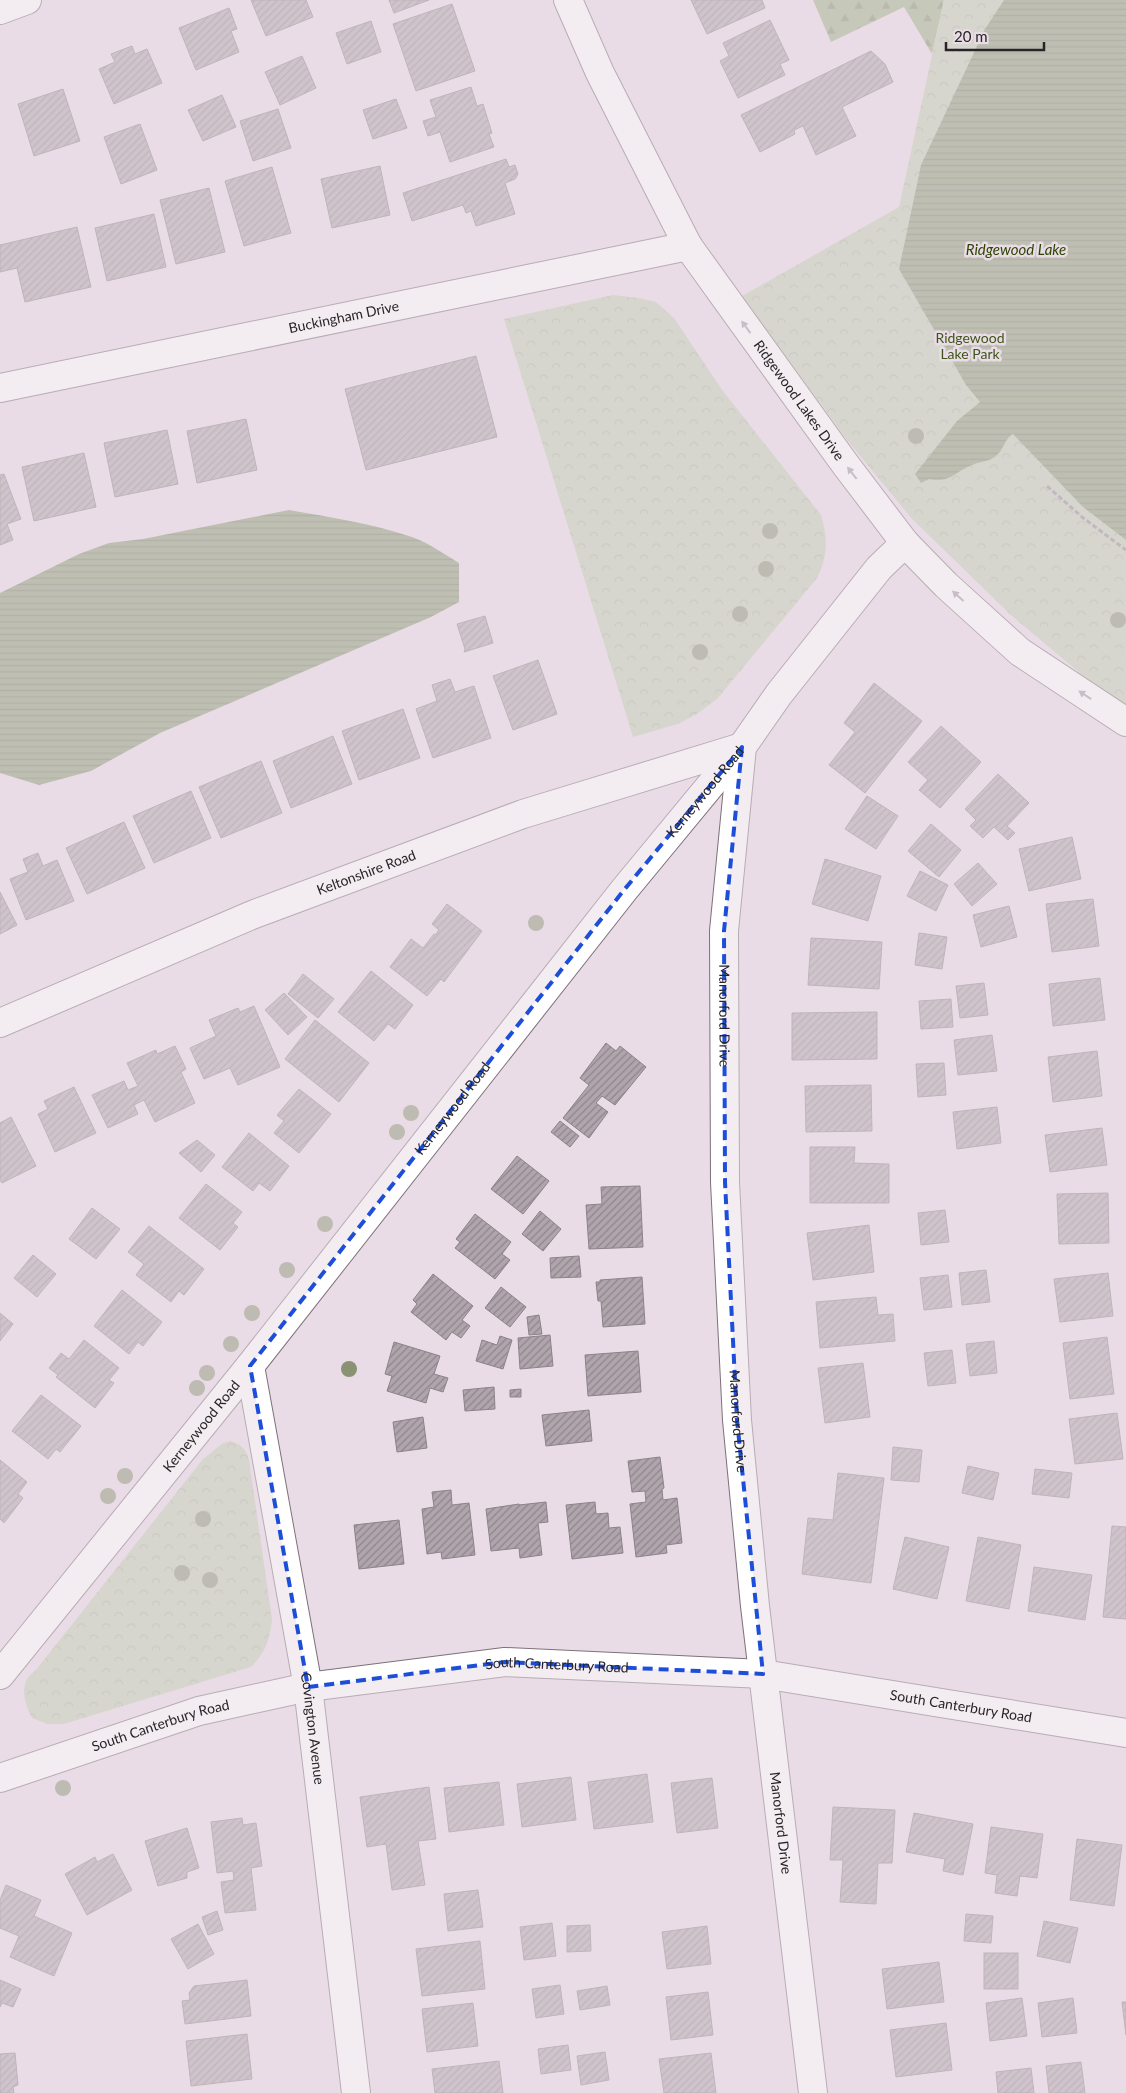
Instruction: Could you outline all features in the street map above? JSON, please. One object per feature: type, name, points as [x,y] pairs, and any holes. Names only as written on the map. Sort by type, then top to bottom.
[{"type":"street","points":[[0,10],[26,0]]},
{"type":"street","name":"Ridgewood Lakes Drive","points":[[568,0],[600,74],[688,246],[845,464],[905,543],[946,585],[1020,652],[1126,722]]},
{"type":"street","name":"Buckingham Drive","points":[[0,388],[688,246]]},
{"type":"street","name":"Kerneywood Road","points":[[0,1675],[250,1366],[624,890],[742,747],[779,694],[873,576],[905,543]]},
{"type":"street","name":"Keltonshire Road","points":[[0,1023],[280,905],[524,814],[742,747]]},
{"type":"street","name":"Manorford Drive","points":[[742,747],[724,931],[725,1182],[737,1420],[755,1606],[813,2093]]},
{"type":"street","name":"Covington Avenue","points":[[250,1366],[308,1687],[356,2093]]},
{"type":"street","name":"South Canterbury Road","points":[[0,1778],[199,1711],[308,1687],[505,1662],[763,1674],[1126,1733]]},
{"type":"path","points":[[1047,486],[1082,517],[1126,550]]},
{"type":"highlighted area","points":[[742,747],[724,931],[725,1182],[737,1420],[763,1674],[505,1662],[308,1687],[250,1366],[624,890]]},
{"type":"green space","points":[[813,0],[944,0],[932,54],[904,7],[831,42]]},
{"type":"green space","name":"Ridgewood Lake Park","points":[[944,0],[1126,0],[1126,707],[1107,696],[1012,616],[912,519],[847,440],[742,296],[899,207]]},
{"type":"green space","points":[[613,295],[656,302],[674,318],[723,391],[821,515],[826,539],[825,554],[817,578],[718,698],[697,714],[678,724],[633,737],[504,319]]},
{"type":"green space","points":[[231,1441],[243,1448],[249,1460],[272,1619],[270,1633],[260,1656],[251,1667],[64,1724],[47,1724],[32,1718],[24,1693],[26,1681],[203,1459],[223,1443]]},
{"type":"water","name":"Ridgewood Lake","points":[[1004,0],[1126,0],[1126,540],[1083,507],[1013,434],[994,457],[972,465],[948,478],[929,479],[921,483],[915,474],[957,421],[980,402],[966,385],[899,269],[921,165],[985,29]]},
{"type":"water","points":[[289,510],[382,528],[418,539],[430,545],[459,563],[459,602],[431,617],[160,733],[91,771],[39,785],[0,773],[0,593],[79,554],[109,543],[143,539]]},
{"type":"building","points":[[251,0],[306,0],[313,17],[266,36]]},
{"type":"building","points":[[389,0],[429,0],[394,13]]},
{"type":"building","points":[[691,0],[762,0],[765,8],[707,34]]},
{"type":"building","points":[[452,4],[475,71],[416,91],[393,24]]},
{"type":"building","points":[[229,8],[237,29],[231,31],[239,52],[196,70],[179,28]]},
{"type":"building","points":[[770,20],[789,60],[780,64],[785,75],[738,98],[720,61],[729,56],[723,43]]},
{"type":"building","points":[[371,21],[381,52],[347,64],[336,33]]},
{"type":"building","points":[[132,46],[135,54],[147,49],[162,83],[114,104],[99,69],[115,62],[111,54]]},
{"type":"building","points":[[871,51],[885,64],[893,82],[842,107],[856,136],[816,155],[803,126],[794,130],[795,134],[760,152],[741,115]]},
{"type":"building","points":[[302,56],[316,88],[280,105],[265,72]]},
{"type":"building","points":[[471,87],[477,106],[483,104],[492,133],[489,134],[494,147],[450,162],[440,132],[428,136],[423,121],[436,117],[430,100]]},
{"type":"building","points":[[63,89],[80,141],[34,156],[18,104]]},
{"type":"building","points":[[222,95],[236,127],[203,141],[188,110]]},
{"type":"building","points":[[396,99],[407,128],[373,139],[363,110]]},
{"type":"building","points":[[278,109],[291,148],[253,161],[240,121]]},
{"type":"building","points":[[140,124],[157,170],[121,184],[104,137]]},
{"type":"building","points":[[506,159],[509,167],[515,165],[518,174],[515,179],[505,183],[515,214],[476,226],[471,211],[466,213],[463,205],[412,221],[403,193]]},
{"type":"building","points":[[380,166],[390,215],[332,228],[321,179]]},
{"type":"building","points":[[272,167],[291,233],[244,246],[225,181]]},
{"type":"building","points":[[209,188],[225,252],[176,264],[160,200]]},
{"type":"building","points":[[154,214],[166,267],[107,281],[95,228]]},
{"type":"building","points":[[77,227],[91,287],[25,302],[17,268],[0,272],[0,245]]},
{"type":"building","points":[[476,356],[497,437],[366,470],[345,389]]},
{"type":"building","points":[[246,419],[257,470],[197,483],[187,431]]},
{"type":"building","points":[[167,430],[178,484],[115,497],[104,443]]},
{"type":"building","points":[[84,453],[96,507],[34,521],[22,467]]},
{"type":"building","points":[[4,474],[21,519],[7,524],[13,540],[0,545],[0,475]]},
{"type":"building","points":[[485,616],[493,643],[464,652],[465,649],[457,624]]},
{"type":"building","points":[[538,660],[557,714],[513,730],[493,676]]},
{"type":"building","points":[[450,679],[455,692],[474,686],[491,738],[433,758],[416,709],[437,701],[432,685]]},
{"type":"building","points":[[874,683],[922,721],[865,793],[829,765],[855,732],[844,723]]},
{"type":"building","points":[[403,709],[420,758],[359,780],[342,731]]},
{"type":"building","points":[[941,726],[981,762],[940,808],[919,790],[928,780],[908,762]]},
{"type":"building","points":[[333,736],[352,784],[291,808],[273,761]]},
{"type":"building","points":[[261,761],[282,813],[221,838],[199,787]]},
{"type":"building","points":[[998,774],[1029,803],[1007,826],[1015,833],[1008,840],[994,827],[983,838],[970,826],[976,820],[965,809]]},
{"type":"building","points":[[191,791],[211,838],[154,863],[133,816]]},
{"type":"building","points":[[867,796],[898,816],[876,849],[845,829]]},
{"type":"building","points":[[124,822],[145,868],[87,894],[66,848]]},
{"type":"building","points":[[931,824],[961,850],[939,877],[908,851]]},
{"type":"building","points":[[1072,837],[1081,879],[1029,891],[1019,849]]},
{"type":"building","points":[[38,853],[43,866],[57,860],[74,901],[26,920],[10,879],[28,872],[23,859]]},
{"type":"building","points":[[825,859],[881,876],[868,921],[812,904]]},
{"type":"building","points":[[978,863],[997,884],[972,906],[954,884]]},
{"type":"building","points":[[920,871],[948,885],[936,911],[907,896]]},
{"type":"building","points":[[0,892],[17,925],[0,934]]},
{"type":"building","points":[[1093,899],[1099,946],[1052,952],[1046,904]]},
{"type":"building","points":[[447,904],[482,931],[444,982],[441,979],[427,996],[390,967],[411,939],[423,948],[435,935],[439,930],[432,924]]},
{"type":"building","points":[[1009,906],[1017,937],[981,947],[973,915]]},
{"type":"building","points":[[919,933],[947,937],[942,969],[915,965]]},
{"type":"building","points":[[811,938],[882,942],[879,989],[808,985]]},
{"type":"building","points":[[371,971],[413,1005],[395,1029],[388,1024],[374,1041],[338,1012]]},
{"type":"building","points":[[303,974],[334,999],[318,1018],[288,994]]},
{"type":"building","points":[[1100,978],[1105,1020],[1053,1026],[1049,984]]},
{"type":"building","points":[[984,983],[988,1015],[960,1018],[956,986]]},
{"type":"building","points":[[284,993],[307,1017],[288,1035],[265,1010]]},
{"type":"building","points":[[951,999],[953,1027],[921,1029],[919,1001]]},
{"type":"building","points":[[254,1006],[280,1067],[238,1085],[230,1068],[204,1079],[190,1048],[216,1036],[209,1020],[238,1008],[240,1012]]},
{"type":"building","points":[[877,1012],[877,1059],[792,1060],[792,1013]]},
{"type":"building","points":[[315,1020],[369,1063],[339,1102],[285,1059]]},
{"type":"building","points":[[992,1035],[997,1071],[958,1075],[954,1040]]},
{"type":"building","points":[[606,1043],[616,1051],[620,1046],[646,1067],[615,1105],[602,1096],[596,1103],[608,1112],[589,1138],[563,1118],[589,1085],[580,1078]]},
{"type":"building","points":[[175,1046],[186,1069],[181,1072],[195,1103],[155,1122],[144,1100],[134,1105],[138,1114],[108,1128],[92,1095],[124,1081],[128,1090],[138,1086],[127,1063],[156,1050],[157,1054]]},
{"type":"building","points":[[1097,1051],[1102,1096],[1053,1102],[1048,1057]]},
{"type":"building","points":[[944,1063],[946,1095],[918,1097],[916,1064]]},
{"type":"building","points":[[871,1085],[872,1131],[806,1132],[805,1086]]},
{"type":"building","points":[[74,1087],[96,1133],[55,1152],[38,1114],[48,1109],[44,1101]]},
{"type":"building","points":[[299,1089],[331,1114],[299,1153],[274,1133],[284,1121],[277,1115]]},
{"type":"building","points":[[997,1107],[1001,1143],[957,1149],[953,1112]]},
{"type":"building","points":[[11,1117],[36,1166],[2,1183],[0,1180],[0,1123]]},
{"type":"building","points":[[560,1121],[579,1136],[570,1147],[551,1132]]},
{"type":"building","points":[[1102,1128],[1107,1165],[1050,1172],[1045,1135]]},
{"type":"building","points":[[249,1133],[289,1166],[270,1191],[259,1183],[253,1191],[222,1167]]},
{"type":"building","points":[[197,1140],[215,1155],[201,1172],[179,1153]]},
{"type":"building","points":[[810,1147],[855,1147],[854,1163],[889,1164],[889,1203],[810,1203]]},
{"type":"building","points":[[517,1156],[549,1181],[523,1214],[491,1189]]},
{"type":"building","points":[[206,1184],[242,1212],[233,1223],[238,1227],[220,1250],[179,1218]]},
{"type":"building","points":[[640,1186],[643,1247],[589,1249],[586,1205],[602,1204],[601,1187]]},
{"type":"building","points":[[1108,1193],[1109,1243],[1059,1244],[1057,1194]]},
{"type":"building","points":[[92,1208],[120,1229],[96,1259],[69,1239]]},
{"type":"building","points":[[945,1210],[949,1242],[921,1245],[918,1213]]},
{"type":"building","points":[[540,1211],[561,1229],[543,1251],[522,1234]]},
{"type":"building","points":[[475,1214],[511,1242],[502,1254],[510,1260],[495,1279],[455,1248],[460,1242],[456,1239]]},
{"type":"building","points":[[869,1225],[874,1272],[813,1280],[807,1233]]},
{"type":"building","points":[[149,1226],[204,1269],[184,1295],[179,1291],[171,1302],[136,1275],[144,1264],[128,1252]]},
{"type":"building","points":[[33,1255],[56,1274],[37,1297],[14,1278]]},
{"type":"building","points":[[579,1256],[581,1277],[551,1278],[550,1258]]},
{"type":"building","points":[[986,1270],[990,1302],[962,1305],[959,1273]]},
{"type":"building","points":[[1108,1273],[1113,1316],[1060,1322],[1054,1279]]},
{"type":"building","points":[[433,1274],[473,1306],[462,1320],[470,1326],[461,1338],[452,1332],[446,1340],[411,1312],[417,1304],[413,1300]]},
{"type":"building","points":[[948,1275],[952,1307],[924,1310],[920,1278]]},
{"type":"building","points":[[642,1277],[645,1324],[603,1327],[601,1301],[598,1301],[596,1282],[600,1282],[600,1280]]},
{"type":"building","points":[[501,1287],[526,1307],[510,1327],[485,1308]]},
{"type":"building","points":[[122,1290],[162,1322],[143,1346],[138,1342],[129,1354],[94,1326]]},
{"type":"building","points":[[876,1297],[878,1315],[893,1314],[895,1341],[820,1348],[816,1302]]},
{"type":"building","points":[[0,1313],[13,1324],[0,1341]]},
{"type":"building","points":[[539,1315],[542,1334],[529,1335],[527,1317]]},
{"type":"building","points":[[550,1335],[553,1366],[520,1369],[518,1338]]},
{"type":"building","points":[[500,1336],[512,1340],[503,1369],[476,1361],[482,1340],[497,1345]]},
{"type":"building","points":[[1107,1337],[1114,1394],[1070,1399],[1063,1343]]},
{"type":"building","points":[[84,1340],[119,1368],[109,1380],[114,1383],[95,1408],[56,1377],[58,1375],[49,1368],[61,1353],[69,1359]]},
{"type":"building","points":[[994,1341],[997,1373],[970,1376],[966,1344]]},
{"type":"building","points":[[394,1342],[440,1356],[434,1374],[448,1378],[443,1392],[430,1388],[426,1403],[387,1391],[392,1376],[385,1374]]},
{"type":"building","points":[[952,1350],[956,1383],[928,1386],[924,1353]]},
{"type":"building","points":[[638,1351],[641,1392],[588,1396],[585,1355]]},
{"type":"building","points":[[863,1363],[870,1417],[825,1423],[818,1368]]},
{"type":"building","points":[[494,1387],[495,1409],[465,1411],[463,1390]]},
{"type":"building","points":[[521,1389],[521,1397],[510,1397],[510,1390]]},
{"type":"building","points":[[41,1395],[81,1426],[60,1452],[56,1449],[48,1459],[12,1431]]},
{"type":"building","points":[[589,1410],[592,1441],[546,1446],[542,1415]]},
{"type":"building","points":[[1117,1413],[1123,1459],[1075,1464],[1069,1419]]},
{"type":"building","points":[[423,1417],[427,1448],[397,1452],[393,1422]]},
{"type":"building","points":[[893,1447],[922,1450],[919,1482],[891,1480]]},
{"type":"building","points":[[660,1457],[664,1488],[662,1489],[663,1500],[677,1498],[682,1543],[666,1545],[667,1553],[636,1557],[630,1504],[646,1502],[645,1491],[632,1492],[628,1461]]},
{"type":"building","points":[[0,1460],[27,1482],[18,1494],[23,1498],[4,1523],[0,1519]]},
{"type":"building","points":[[968,1466],[999,1473],[993,1500],[962,1493]]},
{"type":"building","points":[[1035,1469],[1072,1473],[1069,1498],[1032,1494]]},
{"type":"building","points":[[838,1473],[884,1478],[871,1583],[802,1574],[808,1518],[833,1520]]},
{"type":"building","points":[[451,1490],[452,1505],[469,1503],[475,1555],[442,1559],[441,1552],[427,1554],[422,1509],[434,1507],[432,1492]]},
{"type":"building","points":[[546,1502],[548,1522],[538,1523],[542,1555],[520,1558],[519,1548],[491,1551],[486,1509]]},
{"type":"building","points":[[595,1502],[596,1514],[608,1513],[609,1528],[620,1527],[623,1553],[572,1559],[566,1505]]},
{"type":"building","points":[[399,1520],[404,1564],[359,1569],[354,1525]]},
{"type":"building","points":[[1112,1526],[1126,1527],[1126,1619],[1103,1617]]},
{"type":"building","points":[[905,1537],[949,1547],[937,1599],[893,1589]]},
{"type":"building","points":[[978,1537],[1021,1545],[1009,1609],[966,1601]]},
{"type":"building","points":[[1034,1567],[1092,1575],[1085,1620],[1028,1611]]},
{"type":"building","points":[[647,1774],[653,1822],[594,1829],[588,1782]]},
{"type":"building","points":[[571,1777],[576,1820],[522,1827],[517,1784]]},
{"type":"building","points":[[712,1778],[718,1828],[677,1833],[671,1783]]},
{"type":"building","points":[[499,1782],[504,1825],[449,1832],[444,1788]]},
{"type":"building","points":[[429,1787],[436,1839],[418,1841],[425,1885],[392,1890],[386,1844],[367,1847],[360,1797]]},
{"type":"building","points":[[833,1807],[895,1810],[892,1863],[878,1863],[876,1904],[840,1902],[843,1860],[830,1860]]},
{"type":"building","points":[[914,1813],[973,1824],[963,1875],[943,1871],[945,1859],[906,1852]]},
{"type":"building","points":[[242,1818],[243,1825],[256,1823],[262,1866],[251,1868],[256,1910],[225,1913],[221,1882],[234,1880],[233,1871],[217,1873],[211,1822]]},
{"type":"building","points":[[991,1827],[1043,1834],[1037,1878],[1020,1876],[1017,1896],[995,1893],[997,1875],[985,1873]]},
{"type":"building","points":[[187,1828],[199,1868],[187,1872],[187,1878],[158,1886],[145,1841]]},
{"type":"building","points":[[1077,1839],[1122,1845],[1114,1906],[1070,1900]]},
{"type":"building","points":[[113,1854],[132,1890],[87,1915],[65,1874],[95,1857],[97,1862]]},
{"type":"building","points":[[6,1885],[41,1900],[34,1916],[72,1933],[54,1976],[10,1957],[19,1936],[0,1928],[0,1900]]},
{"type":"building","points":[[478,1890],[483,1927],[448,1931],[444,1894]]},
{"type":"building","points":[[217,1911],[223,1930],[208,1935],[202,1917]]},
{"type":"building","points":[[966,1914],[993,1916],[991,1943],[964,1941]]},
{"type":"building","points":[[1044,1921],[1078,1928],[1070,1963],[1037,1956]]},
{"type":"building","points":[[552,1923],[556,1956],[524,1960],[520,1927]]},
{"type":"building","points":[[198,1924],[214,1954],[188,1969],[171,1939]]},
{"type":"building","points":[[590,1925],[591,1951],[567,1952],[567,1926]]},
{"type":"building","points":[[707,1926],[711,1964],[667,1969],[662,1932]]},
{"type":"building","points":[[480,1941],[485,1989],[422,1996],[416,1949]]},
{"type":"building","points":[[984,1953],[1018,1953],[1018,1989],[984,1989]]},
{"type":"building","points":[[939,1962],[944,2002],[887,2009],[882,1969]]},
{"type":"building","points":[[0,1980],[21,1989],[13,2007],[2,2003],[0,2007]]},
{"type":"building","points":[[247,1980],[251,2016],[185,2024],[182,2001],[190,2000],[189,1993],[194,1986]]},
{"type":"building","points":[[560,1985],[564,2014],[536,2018],[532,1989]]},
{"type":"building","points":[[607,1986],[610,2005],[580,2010],[577,1991]]},
{"type":"building","points":[[708,1992],[713,2035],[671,2040],[666,1997]]},
{"type":"building","points":[[1022,1998],[1027,2036],[990,2041],[986,2003]]},
{"type":"building","points":[[1073,1998],[1077,2033],[1042,2037],[1038,2003]]},
{"type":"building","points":[[1122,2002],[1126,2002],[1126,2035]]},
{"type":"building","points":[[473,2003],[478,2046],[427,2052],[422,2009]]},
{"type":"building","points":[[946,2023],[952,2070],[896,2077],[890,2030]]},
{"type":"building","points":[[247,2034],[252,2079],[191,2086],[186,2041]]},
{"type":"building","points":[[568,2045],[571,2070],[541,2074],[538,2049]]},
{"type":"building","points":[[605,2052],[609,2080],[581,2085],[577,2056]]},
{"type":"building","points":[[15,2053],[18,2085],[13,2087],[14,2093],[0,2093],[0,2054]]},
{"type":"building","points":[[711,2053],[716,2093],[664,2093],[659,2059]]},
{"type":"building","points":[[499,2061],[503,2093],[435,2093],[432,2069]]},
{"type":"building","points":[[1081,2062],[1085,2093],[1049,2093],[1046,2066]]},
{"type":"building","points":[[1031,2068],[1034,2093],[998,2093],[996,2072]]}]
